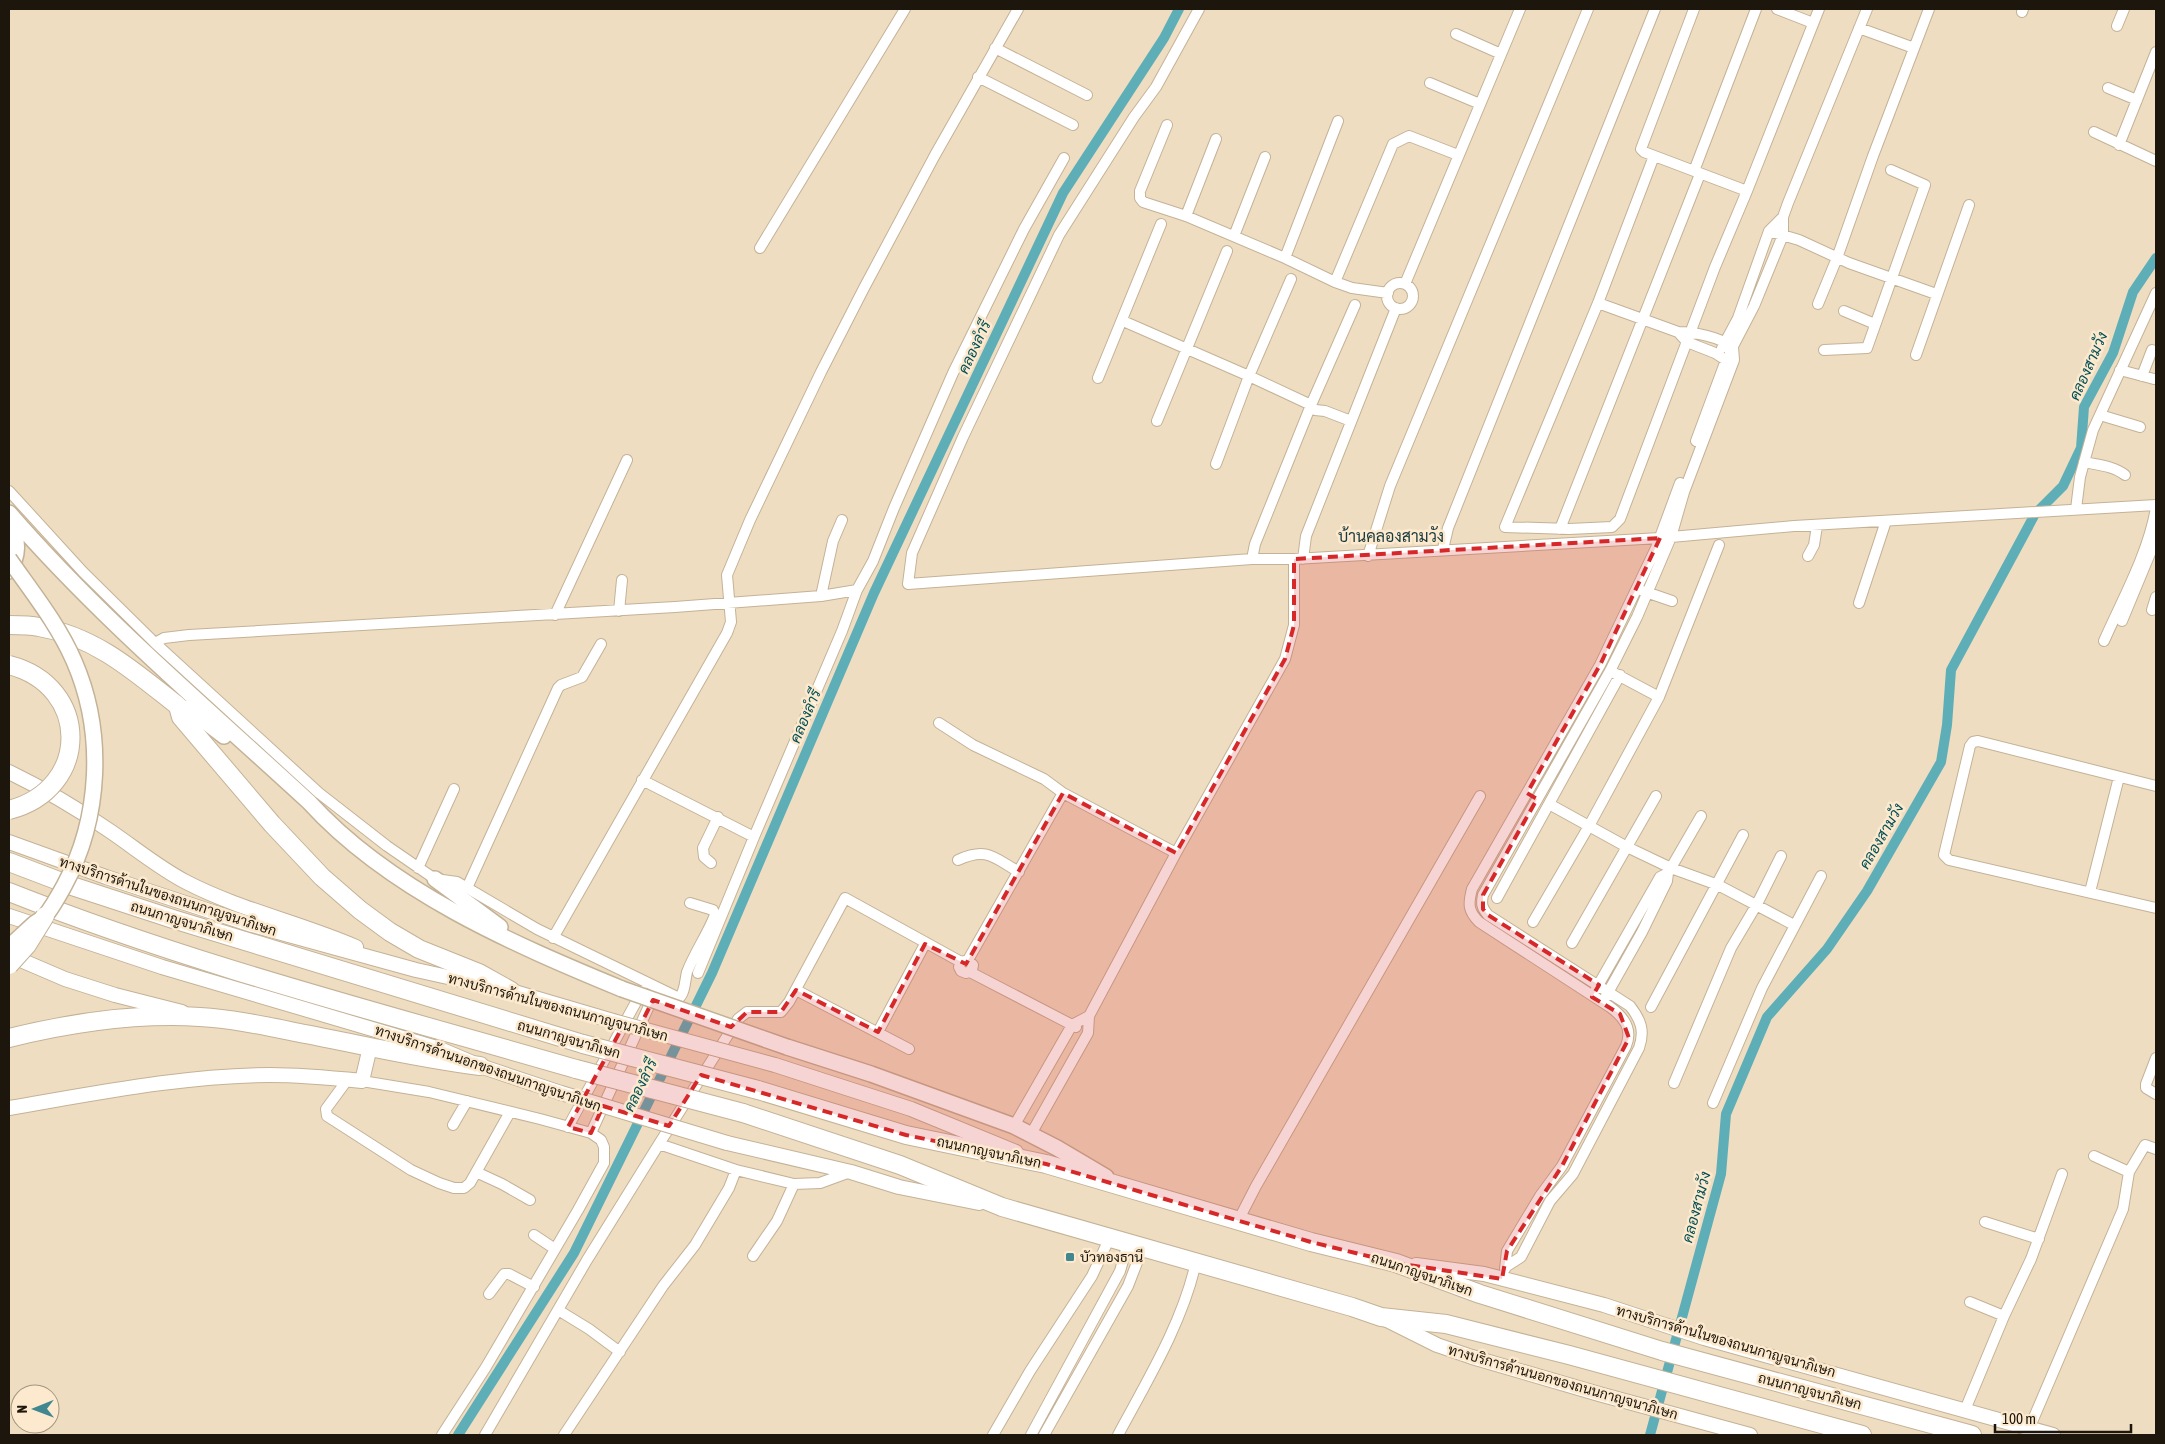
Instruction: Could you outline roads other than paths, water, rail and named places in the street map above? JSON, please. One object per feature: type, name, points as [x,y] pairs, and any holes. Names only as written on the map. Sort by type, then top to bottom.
[{"type":"highway","points":[[9,625],[39,626],[66,633],[95,645],[121,661],[178,706],[181,717],[272,824],[322,877],[360,910],[390,932],[419,949],[479,973],[512,991]]},
{"type":"highway","points":[[9,665],[33,673],[48,685],[60,699],[67,715],[70,745],[66,763],[58,779],[44,794],[32,802],[9,810]]},
{"type":"highway","name":"ถนนกาญจนาภิเษก","points":[[9,862],[72,886],[176,920],[583,1044],[758,1090],[906,1134],[1046,1164],[1310,1242],[1396,1263],[1480,1294],[1662,1351],[1972,1435]]},
{"type":"highway","name":"ถนนกาญจนาภิเษก","points":[[9,892],[92,923],[289,986],[576,1068],[743,1113],[900,1165],[1002,1207],[1381,1317],[1446,1324],[1655,1378],[1862,1435]]},
{"type":"highway","points":[[9,965],[27,945],[46,916]]},
{"type":"highway","points":[[9,1038],[77,1024],[122,1019],[200,1017],[270,1026],[443,1062],[480,1066]]},
{"type":"main road","points":[[9,513],[37,546],[118,626],[309,802],[328,823]]},
{"type":"main road","points":[[9,526],[15,536],[17,545],[13,565],[9,571]]},
{"type":"main road","points":[[9,559],[51,620],[74,661],[88,701],[94,736],[94,780],[87,827],[71,872],[46,916],[9,947]]},
{"type":"main road","points":[[178,706],[190,710],[241,749],[285,793],[381,864],[444,906],[536,953],[622,989],[787,1047],[871,1074],[1014,1126],[1117,1184]]},
{"type":"main road","points":[[9,772],[39,786],[184,881],[233,903],[335,938],[381,960]]},
{"type":"main road","name":"ทางบริการด้านในของถนนกาญจนาภิเษก","points":[[9,842],[106,877],[252,925],[416,970],[512,991],[775,1065],[911,1110],[1046,1164]]},
{"type":"main road","points":[[435,879],[536,953]]},
{"type":"main road","name":"ทางบริการด้านนอกของถนนกาญจนาภิเษก","points":[[9,916],[162,966],[440,1049],[480,1066],[561,1094],[727,1143],[851,1172],[899,1187],[1002,1207]]},
{"type":"main road","points":[[9,955],[66,979],[114,995],[200,1017]]},
{"type":"main road","points":[[9,1108],[219,1078],[269,1075],[362,1081],[370,1047]]},
{"type":"main road","name":"ทางบริการด้านในของถนนกาญจนาภิเษก","points":[[1396,1263],[1484,1274],[1604,1305],[1704,1338],[2052,1435]]},
{"type":"main road","name":"ทางบริการด้านนอกของถนนกาญจนาภิเษก","points":[[1381,1317],[1437,1345],[1643,1406],[1750,1435]]},
{"type":"street","points":[[760,248],[905,9]]},
{"type":"street","points":[[554,938],[727,633],[730,622],[726,583],[731,563],[750,520],[821,372],[930,164],[1018,9]]},
{"type":"street","points":[[1198,9],[1156,87],[1134,117],[1059,235],[967,428],[912,553],[908,584],[1252,559],[1368,556],[1443,549],[1660,538],[2055,510],[2156,506],[2154,523],[2140,560],[2104,641]]},
{"type":"street","points":[[1405,284],[1520,9]]},
{"type":"street","points":[[1368,556],[1390,486],[1588,9]]},
{"type":"street","points":[[1443,549],[1448,528],[1655,9]]},
{"type":"street","points":[[1694,9],[1641,149],[1654,156],[1747,191]]},
{"type":"street","points":[[1560,529],[1643,319],[1756,9]]},
{"type":"street","points":[[1776,9],[1813,23]]},
{"type":"street","points":[[1654,156],[1598,302],[1505,527],[1560,529],[1615,526],[1644,459],[1715,267],[1819,9]]},
{"type":"street","points":[[1502,1279],[1507,1266],[1507,1251],[1569,1153],[1629,1038],[1625,1022],[1620,1014],[1479,922],[1471,914],[1468,904],[1472,889],[1600,665],[1660,538],[1722,357],[1743,319],[1783,235],[1783,217],[1867,9]]},
{"type":"street","points":[[1818,304],[1837,258],[1929,9]]},
{"type":"street","points":[[2117,26],[2124,9]]},
{"type":"street","points":[[1859,28],[1914,48]]},
{"type":"street","points":[[1456,34],[1501,54]]},
{"type":"street","points":[[995,48],[1087,95]]},
{"type":"street","points":[[2119,145],[2156,52]]},
{"type":"street","points":[[978,77],[1073,125]]},
{"type":"street","points":[[1430,83],[1480,104]]},
{"type":"street","points":[[2108,88],[2137,100]]},
{"type":"street","points":[[1285,258],[1338,120]]},
{"type":"street","points":[[1167,125],[1140,192],[1140,198],[1143,202],[1186,216],[1285,258],[1335,282],[1352,288],[1388,293]]},
{"type":"street","points":[[2094,132],[2156,161]]},
{"type":"street","points":[[1335,282],[1393,144],[1408,136],[1458,155]]},
{"type":"street","points":[[1186,216],[1216,139]]},
{"type":"street","points":[[1234,236],[1265,157]]},
{"type":"street","points":[[698,973],[846,623],[857,590],[874,561],[894,508],[953,373],[1024,229],[1064,158]]},
{"type":"street","points":[[1824,350],[1866,348],[1875,324],[1925,185],[1891,170]]},
{"type":"street","points":[[1916,355],[1969,205]]},
{"type":"street","points":[[1743,319],[1769,231],[1783,217]]},
{"type":"street","points":[[1098,378],[1123,321],[1161,224]]},
{"type":"street","points":[[1769,231],[1936,294]]},
{"type":"street","points":[[1157,421],[1227,251]]},
{"type":"street","points":[[1216,464],[1249,376],[1291,278]]},
{"type":"street","points":[[1395,284],[1405,284],[1412,292],[1411,303],[1407,307],[1396,308],[1389,302],[1388,293],[1395,284]]},
{"type":"street","points":[[2076,509],[2084,462],[2093,430],[2156,293]]},
{"type":"street","points":[[1598,302],[1678,332],[1722,357]]},
{"type":"street","points":[[1252,559],[1255,544],[1310,405],[1355,305]]},
{"type":"street","points":[[1031,1134],[1088,1033],[1089,1016],[1176,853],[1285,659],[1294,625],[1298,559],[1396,308]]},
{"type":"street","points":[[1844,311],[1875,324]]},
{"type":"street","points":[[1123,321],[1249,376],[1310,405],[1315,410],[1325,411],[1351,421]]},
{"type":"street","points":[[1689,337],[1729,345]]},
{"type":"street","points":[[1507,1266],[1521,1257],[1550,1201],[1573,1174],[1639,1048],[1642,1038],[1642,1027],[1630,1006],[1488,915],[1481,903],[1483,895],[1610,670],[1648,593],[1671,537],[1684,492],[1734,360],[1729,345]]},
{"type":"street","points":[[2142,376],[2152,350]]},
{"type":"street","points":[[2120,370],[2154,380]]},
{"type":"street","points":[[2100,415],[2140,427]]},
{"type":"street","points":[[555,615],[627,460]]},
{"type":"street","points":[[2084,462],[2106,466],[2125,475]]},
{"type":"street","points":[[9,491],[83,572],[155,643],[319,793],[435,879],[457,882],[554,938],[627,971],[676,998],[680,997],[692,960],[715,915],[713,910],[690,903]]},
{"type":"street","points":[[821,596],[834,541],[842,520]]},
{"type":"street","points":[[1859,603],[1886,521]]},
{"type":"street","points":[[1808,556],[1814,544],[1817,526]]},
{"type":"street","points":[[2122,621],[2156,539]]},
{"type":"street","points":[[1533,922],[1590,826],[1659,697],[1719,545]]},
{"type":"street","points":[[620,603],[622,580]]},
{"type":"street","points":[[1637,589],[1672,601]]},
{"type":"street","points":[[155,643],[164,638],[189,635],[555,615],[620,603],[821,596],[857,590]]},
{"type":"street","points":[[2152,610],[2156,597]]},
{"type":"street","points":[[467,888],[558,688],[582,677],[601,644]]},
{"type":"street","points":[[1600,665],[1659,697]]},
{"type":"street","points":[[1498,898],[1620,675]]},
{"type":"street","points":[[939,723],[973,745],[1044,779],[1063,793],[1176,853]]},
{"type":"street","points":[[2156,786],[1978,741],[1973,742],[1970,746],[1944,855],[1949,860],[2156,908]]},
{"type":"street","points":[[2090,892],[2119,777]]},
{"type":"street","points":[[642,780],[754,837]]},
{"type":"street","points":[[418,868],[454,789]]},
{"type":"street","points":[[965,961],[1063,793]]},
{"type":"street","points":[[1527,793],[1537,799]]},
{"type":"street","points":[[1238,1221],[1256,1186],[1480,796]]},
{"type":"street","points":[[1572,942],[1656,796]]},
{"type":"street","points":[[1549,804],[1669,870],[1718,885],[1794,924]]},
{"type":"street","points":[[1602,1002],[1642,932],[1667,881],[1669,870],[1701,816]]},
{"type":"street","points":[[711,862],[704,858],[703,848],[718,817]]},
{"type":"street","points":[[1652,1007],[1743,835]]},
{"type":"street","points":[[958,860],[980,853],[993,857],[1018,872]]},
{"type":"street","points":[[1674,1083],[1731,948],[1757,904],[1781,856]]},
{"type":"street","points":[[1592,997],[1660,877],[1669,870]]},
{"type":"street","points":[[1713,1103],[1762,988],[1820,876]]},
{"type":"street","points":[[485,1435],[649,1160],[738,1019],[747,1012],[781,1012],[796,990],[845,898],[926,944],[973,964],[970,972],[1088,1033]]},
{"type":"street","points":[[878,1032],[926,944]]},
{"type":"street","points":[[568,1127],[646,983]]},
{"type":"street","points":[[590,1133],[657,989]]},
{"type":"street","points":[[796,990],[908,1049]]},
{"type":"street","points":[[1014,1126],[1072,1025],[1089,1016]]},
{"type":"street","points":[[2156,1058],[2146,1088],[2156,1094]]},
{"type":"street","points":[[1047,1068],[1064,1076]]},
{"type":"street","points":[[348,1079],[326,1109],[327,1116],[411,1170],[454,1188],[468,1186],[510,1112]]},
{"type":"street","points":[[362,1081],[407,1088],[466,1101],[568,1127],[590,1133],[601,1140],[604,1147],[604,1163],[534,1287],[442,1435]]},
{"type":"street","points":[[454,1125],[466,1101]]},
{"type":"street","points":[[2029,1429],[2123,1209],[2129,1172],[2144,1146],[2156,1149]]},
{"type":"street","points":[[657,1148],[794,1184],[820,1183],[851,1172]]},
{"type":"street","points":[[1569,1153],[1581,1159]]},
{"type":"street","points":[[2094,1156],[2129,1172]]},
{"type":"street","points":[[564,1435],[664,1286],[695,1245],[726,1193],[736,1170]]},
{"type":"street","points":[[476,1172],[530,1200]]},
{"type":"street","points":[[1964,1410],[2039,1239],[2062,1174]]},
{"type":"street","points":[[753,1256],[777,1221],[794,1184]]},
{"type":"street","points":[[1985,1222],[2039,1239]]},
{"type":"street","points":[[1523,1225],[1534,1232]]},
{"type":"street","points":[[534,1236],[555,1250]]},
{"type":"street","points":[[992,1435],[1030,1371],[1092,1276],[1110,1237]]},
{"type":"street","points":[[1031,1435],[1120,1270],[1136,1245]]},
{"type":"street","points":[[1044,1435],[1128,1286],[1136,1245]]},
{"type":"street","points":[[1118,1435],[1180,1312],[1191,1286],[1196,1262]]},
{"type":"street","points":[[489,1294],[504,1274],[510,1274],[534,1287]]},
{"type":"street","points":[[1970,1302],[2004,1316]]},
{"type":"street","points":[[558,1310],[595,1333],[620,1352]]},
{"type":"waterway","name":"คลองลำรี","points":[[458,1435],[574,1253],[712,973],[874,593],[1063,193],[1164,38],[1179,9]]},
{"type":"waterway","name":"คลองสามวัง","points":[[1650,1435],[1721,1174],[1726,1114],[1767,1017],[1827,949],[1867,891],[1941,762],[1947,725],[1951,670],[2035,514],[2063,486],[2081,448],[2084,407],[2113,353],[2133,292],[2156,258]]},
{"type":"place","name":"บัวทองธานี","points":[[1070,1257]]},
{"type":"district","name":"บ้านคลองสามวัง","points":[[1391,536]]}]
